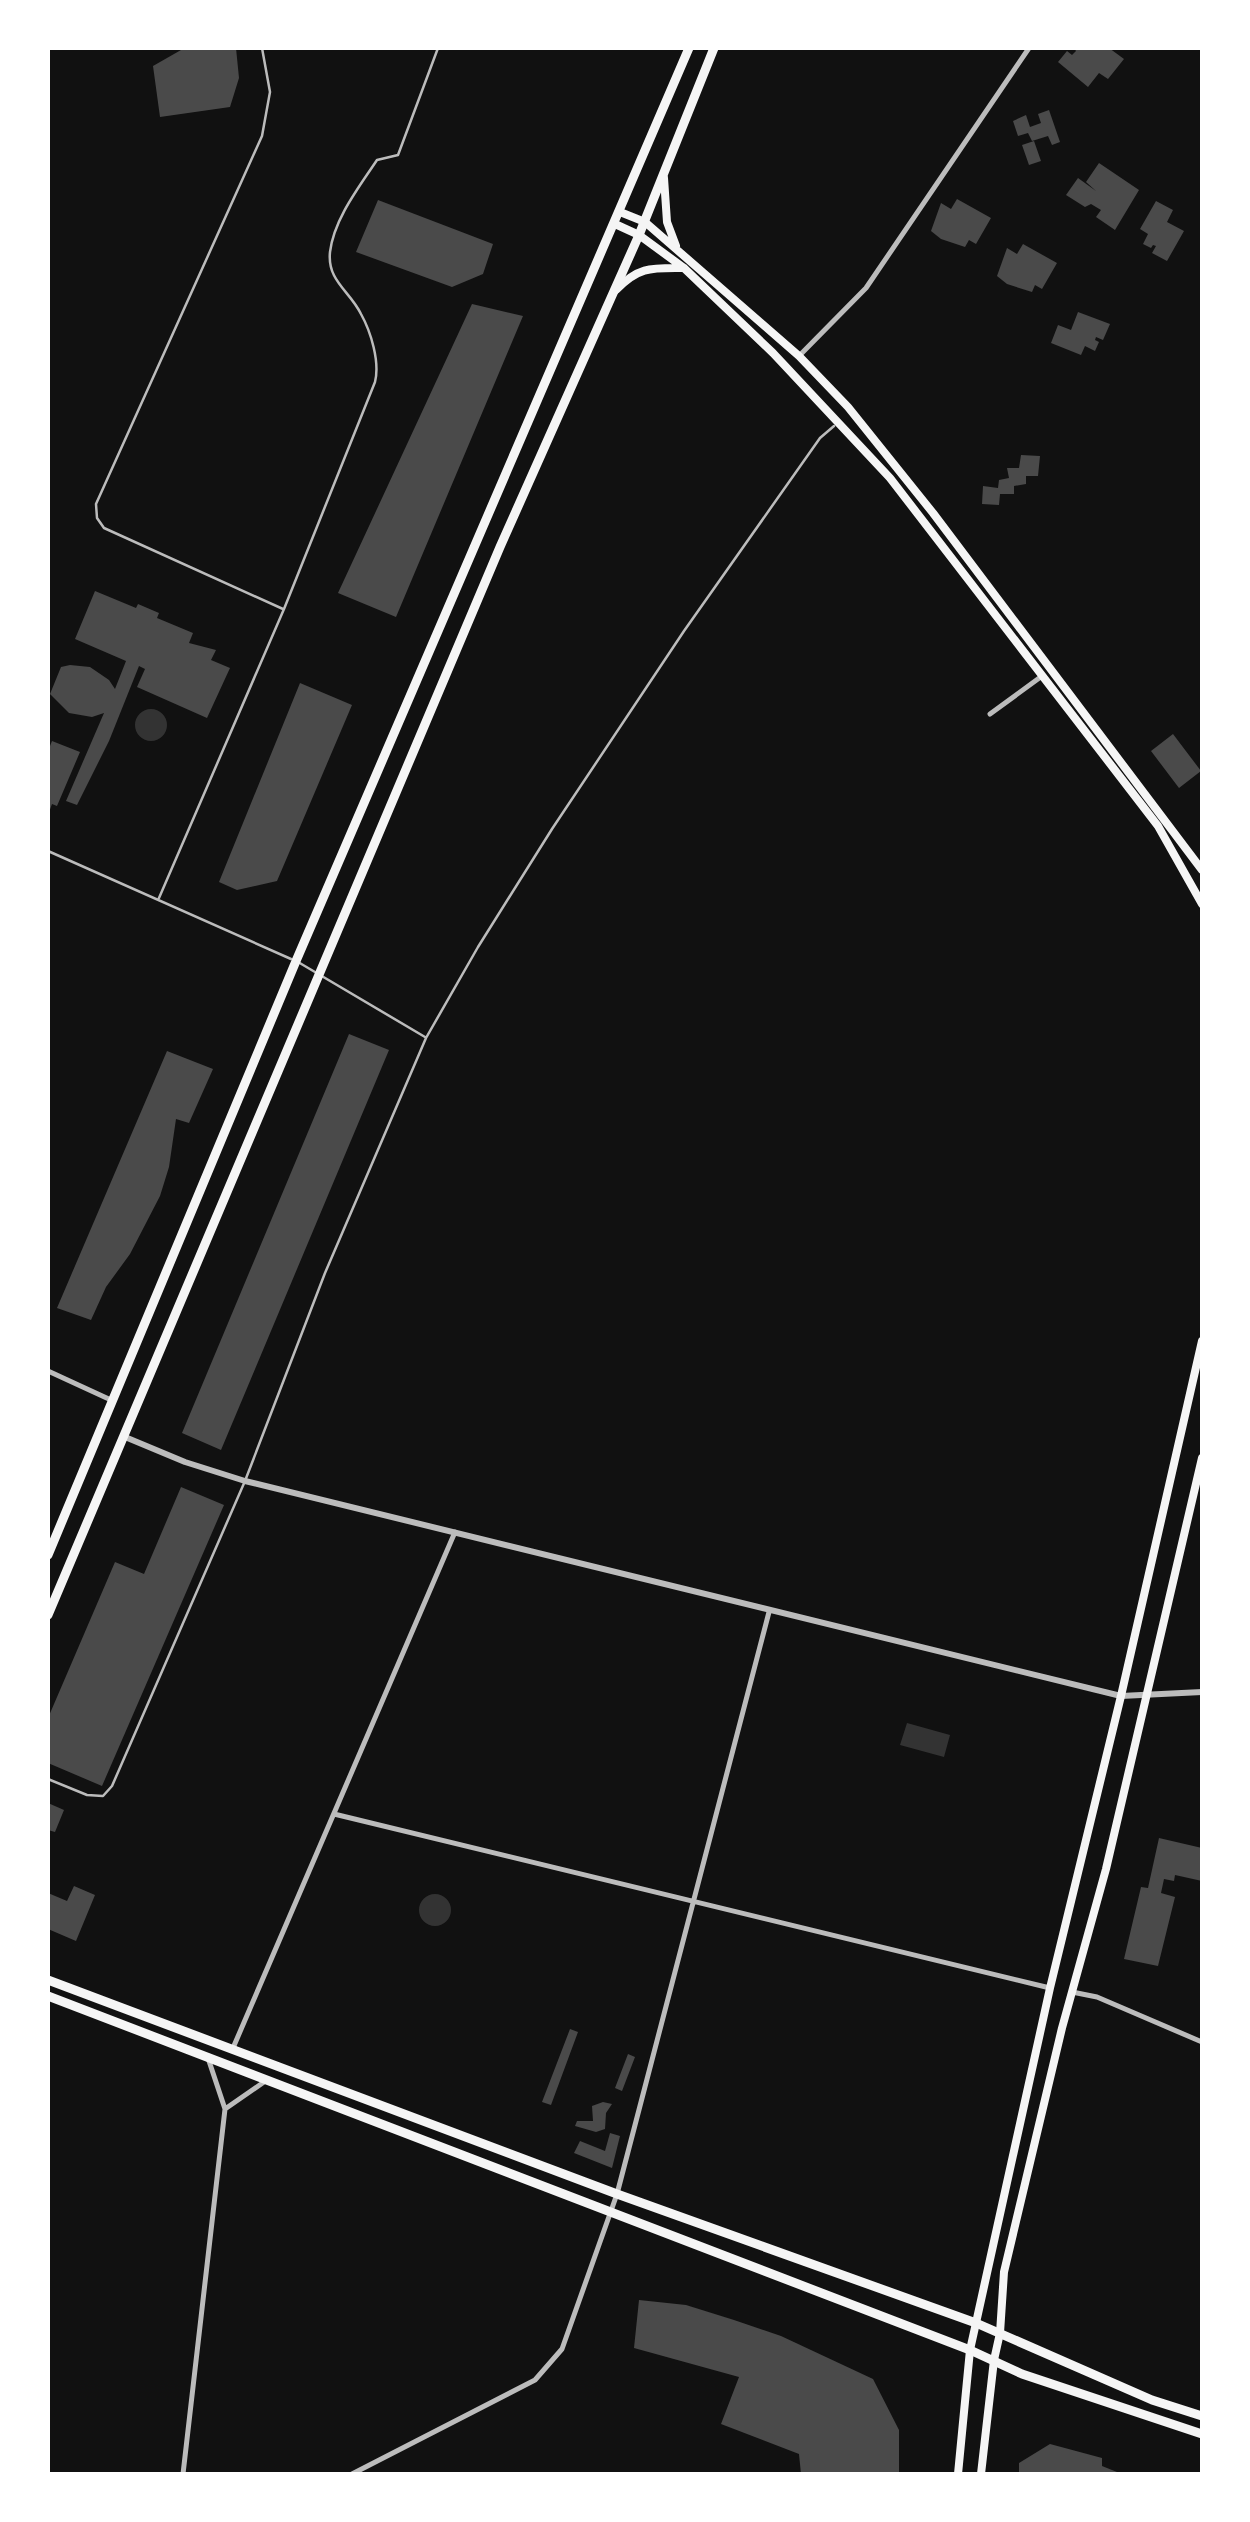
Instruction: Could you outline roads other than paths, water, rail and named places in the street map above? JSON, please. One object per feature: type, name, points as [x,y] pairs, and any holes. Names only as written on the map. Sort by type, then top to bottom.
[{"type":"main road","points":[[48,1555],[296,962],[689,48]]},
{"type":"main road","points":[[48,1615],[500,546],[639,235],[714,48]]},
{"type":"main road","points":[[664,173],[669,234],[686,264]]},
{"type":"main road","points":[[620,212],[644,222],[890,478],[1158,826],[1202,904]]},
{"type":"main road","points":[[615,224],[686,264],[799,356],[848,407],[933,513],[1202,870]]},
{"type":"main road","points":[[614,292],[632,273],[686,264]]},
{"type":"main road","points":[[958,2474],[970,2350],[1050,1988],[1202,1340]]},
{"type":"main road","points":[[981,2474],[1004,2272],[1106,1869],[1202,1458]]},
{"type":"main road","points":[[48,1980],[616,2194],[976,2323],[1152,2400],[1202,2416]]},
{"type":"main road","points":[[48,1996],[1070,2390],[1202,2434]]},
{"type":"main road","points":[[1070,2390],[1078,2367]]},
{"type":"street","points":[[799,356],[866,288],[1029,48]]},
{"type":"street","points":[[990,714],[1042,676]]},
{"type":"street","points":[[48,1371],[111,1400]]},
{"type":"street","points":[[125,1437],[245,1481],[1121,1696],[1202,1692]]},
{"type":"street","points":[[232,2050],[456,1532]]},
{"type":"street","points":[[352,2474],[524,2386],[546,2371],[562,2349],[616,2194],[768,1612]]},
{"type":"street","points":[[334,1814],[1050,1988]]},
{"type":"street","points":[[1072,1992],[1096,1997],[1202,2042]]},
{"type":"street","points":[[182,2474],[225,2108],[207,2057]]},
{"type":"street","points":[[225,2108],[266,2080]]},
{"type":"lane","points":[[262,48],[270,92],[262,136],[96,504],[96,518],[104,528],[284,610]]},
{"type":"lane","points":[[158,898],[284,610],[378,372],[361,312],[331,269],[335,234],[376,160],[398,155],[438,48]]},
{"type":"lane","points":[[48,1779],[88,1795],[102,1796],[112,1786],[245,1481],[325,1273],[426,1038],[542,845],[684,630],[820,438],[840,422]]},
{"type":"lane","points":[[48,850],[296,962],[426,1038]]}]
